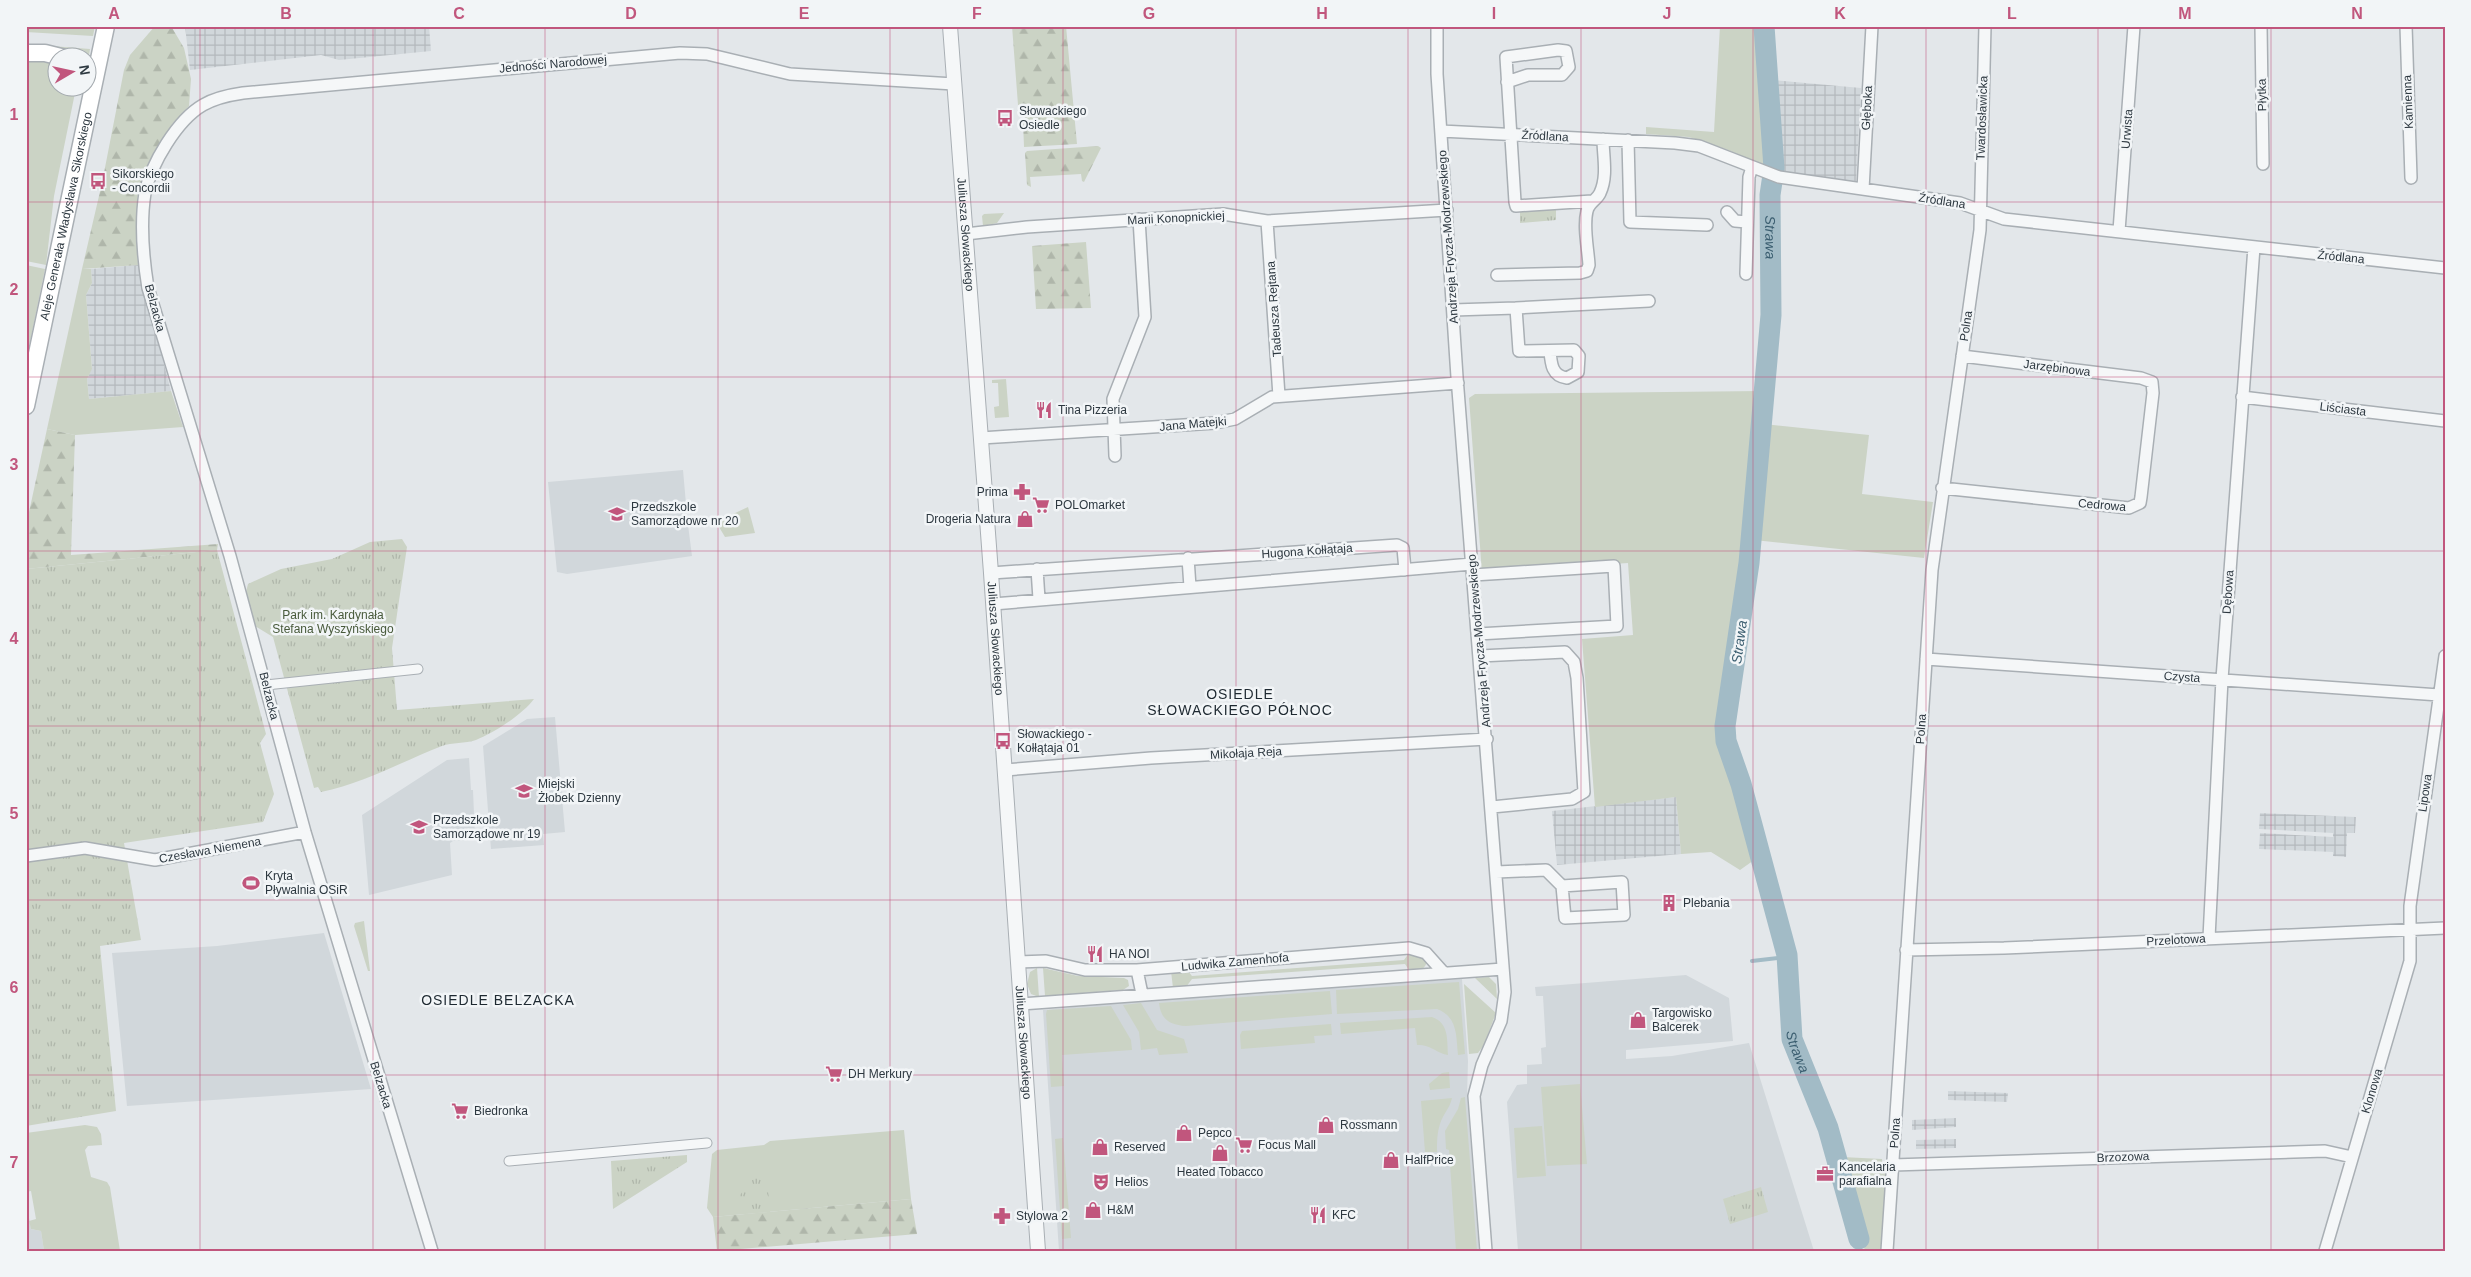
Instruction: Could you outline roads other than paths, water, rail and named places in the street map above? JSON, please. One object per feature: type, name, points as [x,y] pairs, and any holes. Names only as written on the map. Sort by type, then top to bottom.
[{"type":"main road","name":"Aleje Generała Władysława Sikorskiego","points":[[26,406],[106,26]]},
{"type":"main road","points":[[26,53],[48,54]]},
{"type":"main road","points":[[84,98],[85,126]]},
{"type":"street","name":"Juliusza Słowackiego","points":[[950,26],[992,573],[1038,1251]]},
{"type":"street","name":"Andrzeja Frycza-Modrzewskiego","points":[[1437,26],[1441,131],[1458,383],[1503,969],[1504,999],[1501,1021],[1482,1065],[1474,1096],[1486,1251]]},
{"type":"street","name":"Głęboka","points":[[1863,189],[1872,26]]},
{"type":"street","name":"Twardosławicka","points":[[1980,209],[1985,26]]},
{"type":"street","name":"Urwista","points":[[2119,231],[2134,26]]},
{"type":"street","name":"Płytka","points":[[2261,26],[2263,164]]},
{"type":"street","name":"Kamienna","points":[[2406,26],[2411,178]]},
{"type":"street","points":[[1507,82],[1528,75],[1562,75],[1569,67],[1568,54],[1562,50],[1508,56],[1506,59],[1509,134],[1516,206],[1592,201],[1599,196],[1605,176],[1602,139]]},
{"type":"street","name":"Jedności Narodowej","points":[[168,141],[197,108],[230,94],[680,53],[707,54],[790,74],[954,84]]},
{"type":"street","name":"Źródlana","points":[[1441,131],[1628,140],[1699,146],[1773,176],[1960,203],[1980,209],[1993,217],[2004,219],[2445,268]]},
{"type":"street","points":[[1628,140],[1630,222],[1707,225]]},
{"type":"street","name":"Belzacka","points":[[168,141],[156,163],[145,192],[143,226],[144,261],[148,288],[230,556],[305,832],[432,1251]]},
{"type":"street","points":[[1746,274],[1749,177],[1752,167]]},
{"type":"street","points":[[1497,275],[1580,273],[1587,271],[1589,265],[1586,217],[1592,201]]},
{"type":"street","name":"Polna","points":[[1887,1251],[1932,570],[1942,488],[1980,230],[1980,209]]},
{"type":"street","name":"Marii Konopnickiej","points":[[966,234],[1027,227],[1223,214],[1267,221],[1446,210]]},
{"type":"street","points":[[1727,212],[1736,221],[1747,222]]},
{"type":"street","points":[[1115,456],[1113,399],[1145,317],[1140,220]]},
{"type":"street","name":"Tadeusza Rejtana","points":[[1267,221],[1279,396]]},
{"type":"street","name":"Dębowa","points":[[2209,938],[2222,679],[2254,247]]},
{"type":"street","points":[[1453,310],[1649,301]]},
{"type":"street","points":[[1516,308],[1519,351],[1550,351]]},
{"type":"street","name":"Jarzębinowa","points":[[1962,356],[2141,378],[2152,382]]},
{"type":"street","name":"Cedrowa","points":[[1942,488],[2135,507],[2140,503],[2141,497],[2153,393],[2152,382]]},
{"type":"street","name":"Jana Matejki","points":[[981,438],[1231,421],[1272,397],[1458,383]]},
{"type":"street","name":"Liściasta","points":[[2242,397],[2445,421]]},
{"type":"street","name":"Hugona Kołłątaja","points":[[992,573],[1397,545],[1403,548],[1405,570]]},
{"type":"street","points":[[1188,558],[1190,587]]},
{"type":"street","points":[[993,604],[1405,570],[1614,566],[1617,626],[1478,634]]},
{"type":"street","points":[[1036,569],[1039,600]]},
{"type":"street","points":[[1480,656],[1565,652],[1574,662],[1577,678],[1584,792],[1572,799],[1492,807]]},
{"type":"street","name":"Lipowa","points":[[2410,930],[2410,906],[2418,840],[2445,656]]},
{"type":"street","name":"Czysta","points":[[1926,660],[2439,695]]},
{"type":"street","points":[[266,685],[418,669]]},
{"type":"street","name":"Mikołaja Reja","points":[[1005,770],[1151,758],[1486,739]]},
{"type":"street","name":"Czesława Niemena","points":[[26,856],[85,848],[155,860],[305,832]]},
{"type":"street","points":[[1496,872],[1546,870],[1562,886],[1564,918],[1624,915],[1622,882],[1562,886]]},
{"type":"street","name":"Przelotowa","points":[[1906,950],[2004,948],[2445,928]]},
{"type":"street","name":"Klonowa","points":[[2325,1251],[2408,970],[2410,930]]},
{"type":"street","name":"Ludwika Zamenhofa","points":[[1018,962],[1046,961],[1085,970],[1137,970],[1409,948],[1426,954],[1443,972]]},
{"type":"street","name":"Ludwika Zamenhofa","points":[[1021,1004],[1503,969]]},
{"type":"street","points":[[1137,970],[1142,994]]},
{"type":"street","points":[[509,1161],[707,1143]]},
{"type":"street","name":"Brzozowa","points":[[1893,1165],[2325,1151],[2352,1157]]},
{"type":"waterway","name":"Strawa","points":[[1764,26],[1774,168],[1770,195],[1771,315],[1749,563],[1725,726],[1726,741],[1741,784],[1787,955],[1792,1039],[1828,1128],[1859,1239]]},
{"type":"waterway","points":[[1752,961],[1787,957]]},
{"type":"place","name":"Słowackiego Osiedle","points":[[1005,118]]},
{"type":"place","name":"Sikorskiego - Concordii","points":[[98,181]]},
{"type":"place","name":"Tina Pizzeria","points":[[1044,410]]},
{"type":"place","name":"Prima","points":[[1022,492]]},
{"type":"place","name":"POLOmarket","points":[[1041,505]]},
{"type":"place","name":"Przedszkole Samorządowe nr 20","points":[[617,514]]},
{"type":"place","name":"Drogeria Natura","points":[[1025,519]]},
{"type":"place","name":"Słowackiego - Kołłątaja 01","points":[[1003,741]]},
{"type":"place","name":"Miejski Żłobek Dzienny","points":[[524,791]]},
{"type":"place","name":"Przedszkole Samorządowe nr 19","points":[[419,827]]},
{"type":"place","name":"Kryta Pływalnia OSiR","points":[[251,883]]},
{"type":"place","name":"Plebania","points":[[1669,903]]},
{"type":"place","name":"HA NOI","points":[[1095,954]]},
{"type":"place","name":"Targowisko Balcerek","points":[[1638,1020]]},
{"type":"place","name":"DH Merkury","points":[[834,1074]]},
{"type":"place","name":"Biedronka","points":[[460,1111]]},
{"type":"place","name":"Rossmann","points":[[1326,1125]]},
{"type":"place","name":"Pepco","points":[[1184,1133]]},
{"type":"place","name":"Focus Mall","points":[[1244,1145]]},
{"type":"place","name":"Reserved","points":[[1100,1147]]},
{"type":"place","name":"Heated Tobacco","points":[[1220,1153]]},
{"type":"place","name":"HalfPrice","points":[[1391,1160]]},
{"type":"place","name":"Kancelaria parafialna","points":[[1825,1174]]},
{"type":"place","name":"Helios","points":[[1101,1182]]},
{"type":"place","name":"H&M","points":[[1093,1210]]},
{"type":"place","name":"KFC","points":[[1318,1215]]},
{"type":"place","name":"Stylowa 2","points":[[1002,1216]]},
{"type":"district","name":"OSIEDLE SŁOWACKIEGO PÓŁNOC","points":[[1240,702]]},
{"type":"district","name":"OSIEDLE BELZACKA","points":[[498,1000]]},
{"type":"park label","name":"Park im. Kardynała Stefana Wyszyńskiego","points":[[333,622]]}]
